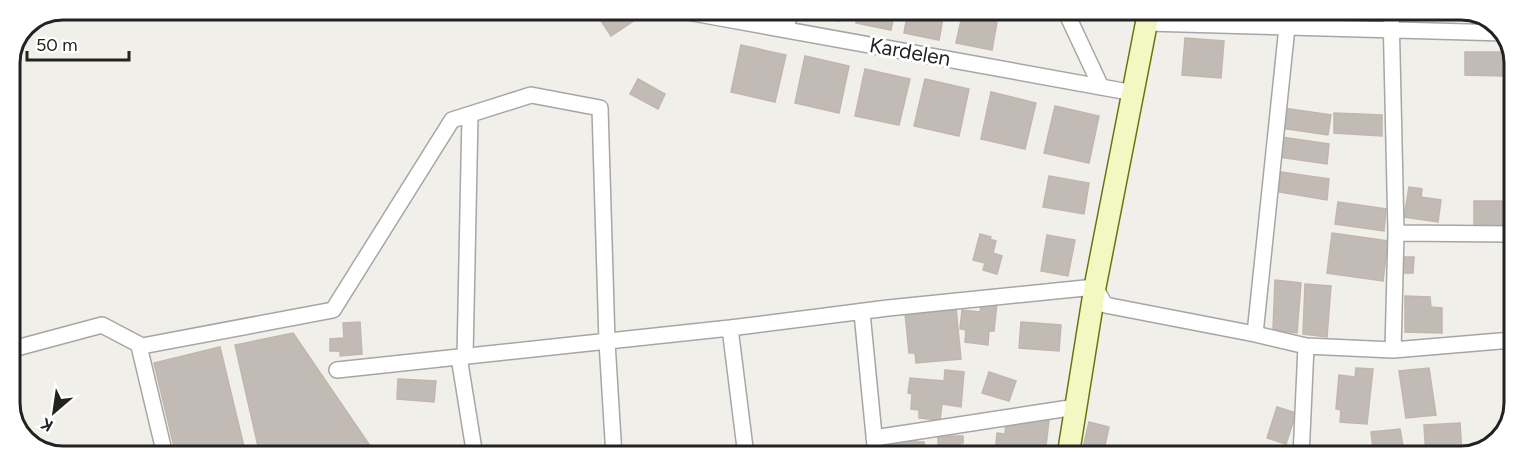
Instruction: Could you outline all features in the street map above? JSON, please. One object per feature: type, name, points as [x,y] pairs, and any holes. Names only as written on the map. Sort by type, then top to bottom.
[{"type":"street","name":"Kardelen","points":[[731,20],[1134,93]]},
{"type":"street","points":[[786,30],[788,20]]},
{"type":"street","points":[[1070,20],[1101,87]]},
{"type":"street","points":[[1069,447],[1095,287],[1147,20]]},
{"type":"street","points":[[1190,20],[1287,27],[1492,33]]},
{"type":"street","points":[[1391,20],[1396,233],[1393,350]]},
{"type":"street","points":[[1254,334],[1287,27]]},
{"type":"street","points":[[20,347],[102,325],[142,346],[333,310],[452,120],[531,95],[600,108],[607,342],[614,447]]},
{"type":"street","points":[[470,115],[462,357],[474,447]]},
{"type":"street","points":[[1396,233],[1504,234]]},
{"type":"street","points":[[1095,287],[1105,305],[1306,346],[1393,350],[1504,341]]},
{"type":"street","points":[[338,370],[1095,287]]},
{"type":"street","points":[[862,313],[875,447]]},
{"type":"street","points":[[730,328],[745,447]]},
{"type":"street","points":[[142,346],[139,346],[163,447]]},
{"type":"street","points":[[1301,447],[1306,346]]},
{"type":"street","points":[[874,438],[1076,407]]},
{"type":"building","points":[[601,20],[635,20],[611,36]]},
{"type":"building","points":[[856,20],[893,20],[891,30],[856,23]]},
{"type":"building","points":[[906,20],[943,20],[939,40],[904,33]]},
{"type":"building","points":[[961,20],[997,22],[992,50],[956,43]]},
{"type":"building","points":[[1185,38],[1224,41],[1221,78],[1182,75]]},
{"type":"building","points":[[741,45],[786,55],[775,102],[731,92]]},
{"type":"building","points":[[1465,52],[1502,52],[1503,76],[1465,75]]},
{"type":"building","points":[[805,56],[849,66],[839,113],[795,103]]},
{"type":"building","points":[[865,69],[910,79],[899,125],[855,116]]},
{"type":"building","points":[[638,79],[665,94],[658,109],[630,94]]},
{"type":"building","points":[[925,79],[969,89],[959,136],[914,126]]},
{"type":"building","points":[[991,92],[1036,103],[1025,149],[981,139]]},
{"type":"building","points":[[1055,106],[1099,116],[1089,163],[1044,153]]},
{"type":"building","points":[[1283,108],[1331,115],[1328,135],[1281,128]]},
{"type":"building","points":[[1334,113],[1382,115],[1382,136],[1334,133]]},
{"type":"building","points":[[1281,137],[1329,144],[1327,164],[1279,157]]},
{"type":"building","points":[[1281,172],[1329,179],[1327,200],[1279,192]]},
{"type":"building","points":[[1049,176],[1089,183],[1084,214],[1043,207]]},
{"type":"building","points":[[1409,187],[1422,189],[1421,197],[1441,200],[1438,222],[1404,217]]},
{"type":"building","points":[[1474,201],[1503,201],[1503,228],[1474,228]]},
{"type":"building","points":[[1338,202],[1386,209],[1384,231],[1335,224]]},
{"type":"building","points":[[1332,233],[1388,241],[1383,281],[1327,273]]},
{"type":"building","points":[[980,234],[996,241],[993,253],[1002,256],[997,274],[983,270],[985,263],[973,260]]},
{"type":"building","points":[[1047,235],[1075,240],[1068,276],[1041,271]]},
{"type":"building","points":[[1402,257],[1414,257],[1413,273],[1401,273]]},
{"type":"building","points":[[1275,280],[1301,283],[1297,333],[1273,330]]},
{"type":"building","points":[[1305,284],[1331,286],[1327,337],[1303,334]]},
{"type":"building","points":[[1405,296],[1430,297],[1431,307],[1442,308],[1442,333],[1405,332]]},
{"type":"building","points":[[982,301],[997,303],[994,331],[989,331],[988,345],[965,342],[966,330],[960,329],[962,310],[980,312]]},
{"type":"building","points":[[956,308],[961,359],[916,363],[915,353],[909,353],[905,313]]},
{"type":"building","points":[[360,322],[362,354],[340,356],[340,351],[330,351],[330,339],[344,338],[343,323]]},
{"type":"building","points":[[1021,322],[1061,325],[1059,351],[1019,348]]},
{"type":"building","points":[[293,333],[371,447],[258,447],[235,345]]},
{"type":"building","points":[[220,347],[244,447],[174,447],[154,363]]},
{"type":"building","points":[[1356,368],[1373,369],[1367,424],[1340,422],[1341,410],[1336,409],[1339,375],[1355,377]]},
{"type":"building","points":[[1429,368],[1436,415],[1406,418],[1399,371]]},
{"type":"building","points":[[945,370],[964,372],[961,407],[942,404],[940,420],[919,418],[919,410],[911,409],[912,394],[908,393],[910,378],[944,381]]},
{"type":"building","points":[[989,372],[1016,381],[1009,401],[982,393]]},
{"type":"building","points":[[398,379],[436,381],[434,402],[397,399]]},
{"type":"building","points":[[1277,407],[1296,413],[1286,444],[1267,438]]},
{"type":"building","points":[[1006,418],[1049,420],[1046,447],[996,447],[997,433],[1005,434]]},
{"type":"building","points":[[1089,422],[1109,427],[1105,447],[1083,447]]},
{"type":"building","points":[[1460,423],[1461,447],[1425,447],[1424,425]]},
{"type":"building","points":[[1400,429],[1403,447],[1373,447],[1371,432]]},
{"type":"building","points":[[916,436],[917,442],[924,442],[925,447],[878,447],[877,441]]},
{"type":"building","points":[[938,436],[963,436],[963,443],[960,443],[960,447],[938,447]]}]
